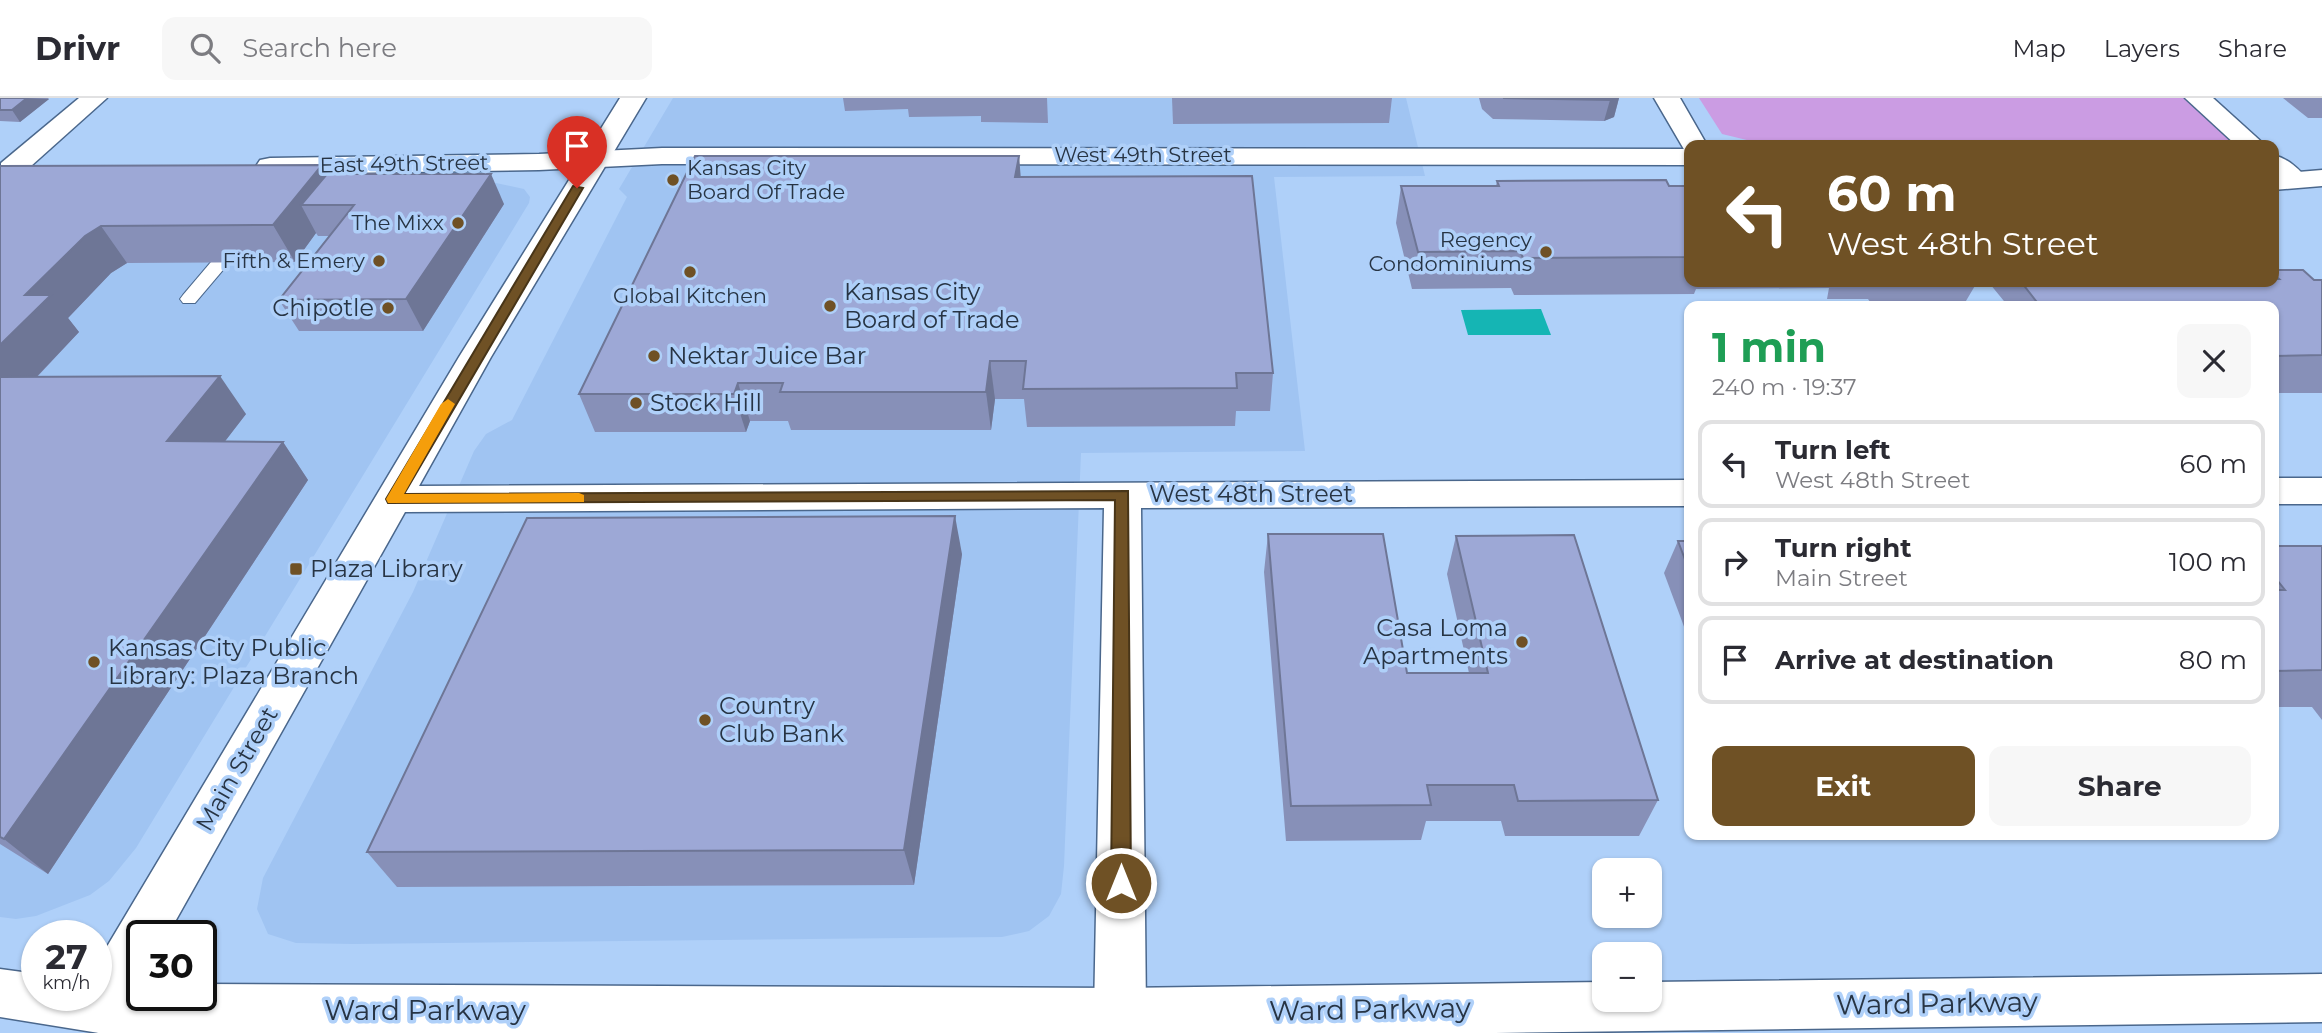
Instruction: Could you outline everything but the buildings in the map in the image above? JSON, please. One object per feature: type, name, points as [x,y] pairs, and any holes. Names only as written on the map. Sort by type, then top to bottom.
[{"type":"main road","points":[[6,169],[94,98]]},
{"type":"main road","name":"Main Street","points":[[112,985],[475,357],[633,98]]},
{"type":"main road","points":[[1667,98],[1692,140]]},
{"type":"main road","points":[[2198,98],[2246,140]]},
{"type":"main road","name":"West 49th Street","points":[[598,159],[743,155],[1684,157]]},
{"type":"main road","name":"East 49th Street","points":[[241,167],[598,159]]},
{"type":"main road","points":[[6,169],[46,169]]},
{"type":"main road","points":[[2280,176],[2322,177]]},
{"type":"main road","points":[[2279,491],[2322,491]]},
{"type":"main road","name":"West 48th Street","points":[[393,499],[1684,493]]},
{"type":"main road","points":[[1120,1023],[1123,495]]},
{"type":"main road","name":"Ward Parkway","points":[[0,993],[21,996]]},
{"type":"main road","name":"Ward Parkway","points":[[112,1008],[1120,1023],[2322,998]]},
{"type":"lane","points":[[189,299],[243,235]]},
{"type":"shaded area","points":[[673,98],[1406,98],[1425,176],[1274,177],[1305,451],[1081,453],[1061,894],[1049,916],[1029,931],[1002,937],[353,944],[296,943],[268,934],[257,909],[263,878],[413,592],[474,451],[486,434],[512,420],[627,197],[619,189]]},
{"type":"shaded area","points":[[1699,98],[2184,98],[2233,140],[1747,140],[1722,134]]},
{"type":"shaded area","points":[[496,183],[524,189],[530,197],[529,203],[136,848],[109,881],[90,895],[36,916],[16,919],[0,917],[0,192],[285,192]]},
{"type":"shaded area","points":[[1541,309],[1551,335],[1468,335],[1461,310]]},
{"type":"slow traffic","points":[[448,404],[393,499],[579,498]]},
{"type":"place","name":"Kansas City Board Of Trade","points":[[673,180]]},
{"type":"place","name":"The Mixx","points":[[458,223]]},
{"type":"place","name":"Regency Condominiums","points":[[1546,252]]},
{"type":"place","name":"Fifth & Emery","points":[[379,261]]},
{"type":"place","name":"Global Kitchen","points":[[690,272]]},
{"type":"place","name":"Kansas City Board of Trade","points":[[830,306]]},
{"type":"place","name":"Chipotle","points":[[388,308]]},
{"type":"place","name":"Nektar Juice Bar","points":[[654,356]]},
{"type":"place","name":"Stock Hill","points":[[636,403]]},
{"type":"place","name":"Plaza Library","points":[[296,569]]},
{"type":"place","name":"Casa Loma Apartments","points":[[1522,642]]},
{"type":"place","name":"Kansas City Public Library: Plaza Branch","points":[[94,662]]},
{"type":"place","name":"Country Club Bank","points":[[705,720]]},
{"type":"route","points":[[577,188],[393,499],[1123,495],[1121,883]]}]
